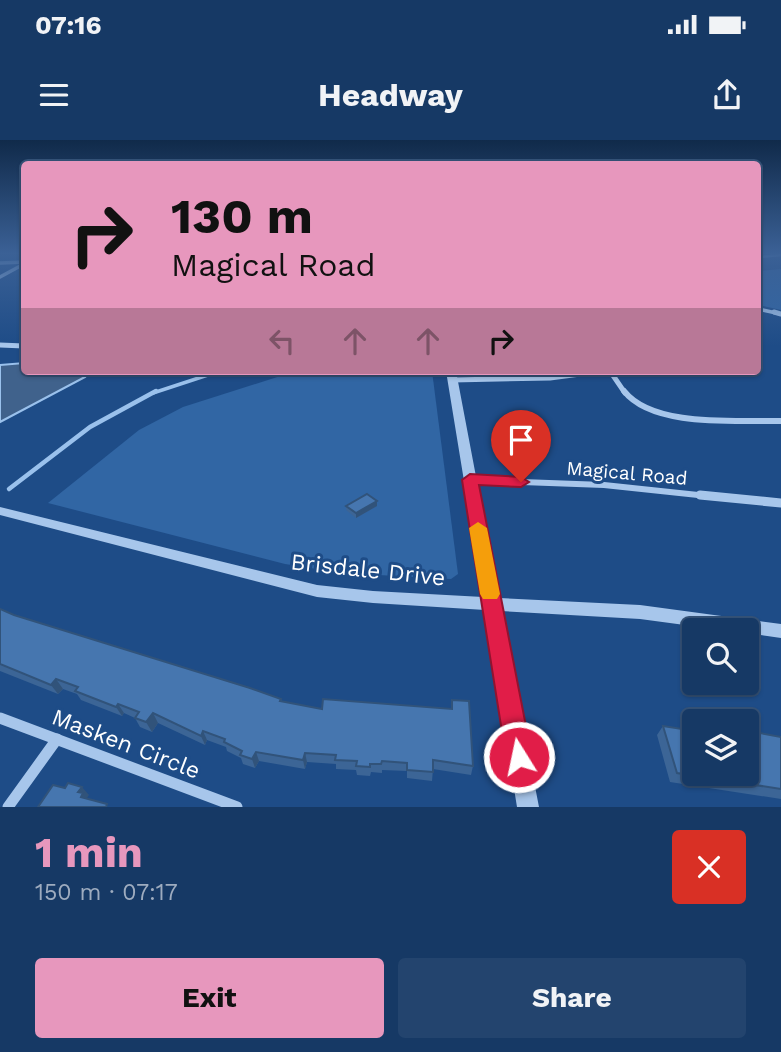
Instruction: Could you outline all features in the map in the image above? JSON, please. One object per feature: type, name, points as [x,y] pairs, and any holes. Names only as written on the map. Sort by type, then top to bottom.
[{"type":"street","points":[[761,310],[781,314]]},
{"type":"street","points":[[0,345],[21,346]]},
{"type":"street","points":[[528,807],[451,375],[550,378],[573,375]]},
{"type":"street","points":[[613,375],[631,400],[644,410],[704,418],[781,421]]},
{"type":"street","name":"Magical Road","points":[[470,480],[604,485],[781,503]]},
{"type":"street","name":"Brisdale Drive","points":[[0,511],[317,591],[640,612],[781,631]]},
{"type":"street","name":"Masken Circle","points":[[0,718],[237,807]]},
{"type":"street","points":[[8,807],[57,739]]},
{"type":"shaded area","points":[[761,284],[781,284],[781,310],[761,306]]},
{"type":"shaded area","points":[[21,363],[21,375],[85,377],[0,422],[0,365]]},
{"type":"shaded area","points":[[283,375],[433,375],[458,574],[451,579],[342,573],[285,564],[48,503],[139,430],[183,407]]},
{"type":"building","points":[[367,494],[377,501],[356,513],[346,506]]},
{"type":"building","points":[[0,609],[250,688],[281,699],[280,701],[322,709],[323,699],[452,709],[452,700],[469,701],[473,766],[433,760],[433,772],[407,770],[407,763],[382,761],[381,764],[370,764],[370,767],[356,766],[357,761],[335,760],[336,755],[305,753],[303,760],[256,752],[252,759],[240,755],[242,751],[224,742],[225,739],[203,731],[201,736],[153,713],[146,722],[135,718],[139,712],[118,704],[116,707],[75,691],[78,687],[56,679],[51,685],[0,664]]},
{"type":"building","points":[[663,726],[682,729],[682,774],[677,773]]},
{"type":"building","points":[[759,733],[781,737],[781,789],[759,786]]},
{"type":"building","points":[[68,783],[82,787],[78,792],[83,793],[81,797],[107,804],[106,807],[38,807],[53,785],[65,788]]},
{"type":"waterway","points":[[153,393],[208,375]]},
{"type":"waterway","points":[[9,489],[90,427],[156,391]]},
{"type":"slow traffic","points":[[478,528],[490,594]]},
{"type":"route","points":[[519,757],[470,480],[521,482]]}]
